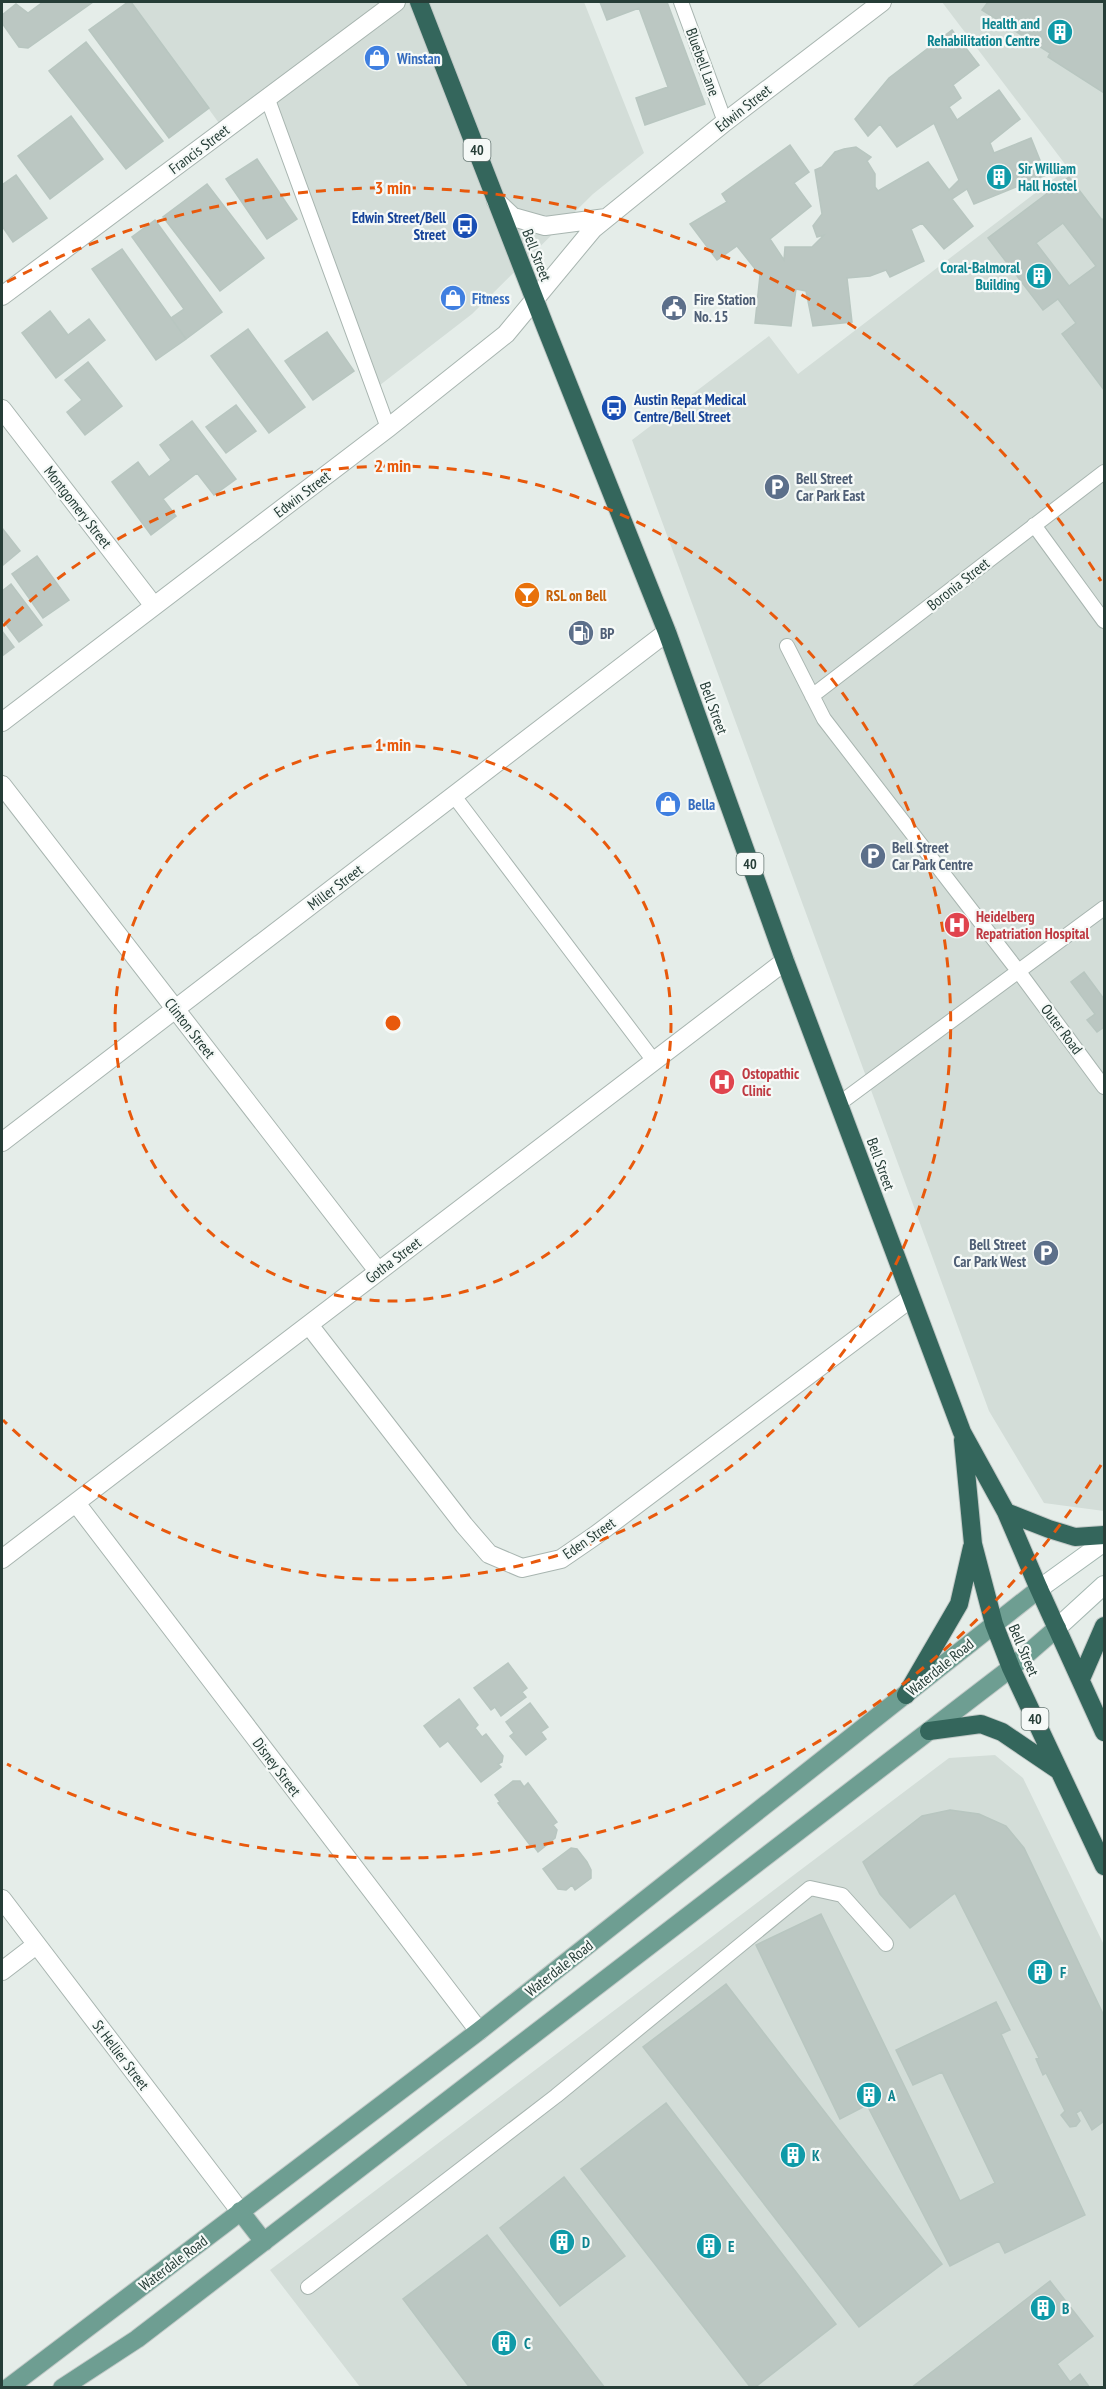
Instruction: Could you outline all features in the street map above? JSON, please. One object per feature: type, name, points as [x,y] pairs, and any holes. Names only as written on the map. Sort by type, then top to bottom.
[{"type":"highway","name":"Bell Street","points":[[419,2],[667,632],[785,961],[962,1432],[1006,1512],[1104,1732]]},
{"type":"highway","name":"Bell Street","points":[[962,1432],[973,1544],[994,1624],[1011,1668],[1104,1866]]},
{"type":"highway","points":[[1006,1512],[1075,1537],[1104,1535]]},
{"type":"highway","points":[[906,1695],[958,1604],[973,1544]]},
{"type":"highway","points":[[1081,1679],[1104,1626]]},
{"type":"highway","points":[[929,1731],[981,1724],[1002,1732],[1059,1771]]},
{"type":"main road","name":"Waterdale Road","points":[[8,2388],[479,2031],[1039,1590]]},
{"type":"main road","points":[[62,2388],[137,2338],[264,2241],[1011,1668],[1057,1628]]},
{"type":"main road","points":[[240,2211],[264,2241]]},
{"type":"street","name":"Francis Street","points":[[2,296],[396,2]]},
{"type":"street","name":"Edwin Street","points":[[2,722],[388,428],[506,334],[593,229],[725,122],[882,2]]},
{"type":"street","points":[[496,201],[513,217],[545,226],[606,218]]},
{"type":"street","name":"Montgomery Street","points":[[2,409],[154,606]]},
{"type":"street","name":"Miller Street","points":[[2,1142],[667,632]]},
{"type":"street","name":"Clinton Street","points":[[2,785],[378,1272]]},
{"type":"street","name":"Gotha Street","points":[[2,1560],[785,961]]},
{"type":"street","name":"Eden Street","points":[[309,1324],[464,1525],[489,1554],[522,1568],[561,1559],[911,1298]]},
{"type":"street","name":"Disney Street","points":[[76,1503],[479,2031]]},
{"type":"street","name":"Waterdale Road","points":[[1039,1590],[1104,1542]]},
{"type":"street","points":[[1057,1628],[1104,1585]]},
{"type":"street","name":"St Hellier Street","points":[[2,1899],[240,2211]]},
{"type":"street","points":[[2,1971],[36,1945]]},
{"type":"lane","name":"Bluebell Lane","points":[[681,2],[725,122]]},
{"type":"lane","points":[[267,97],[388,428]]},
{"type":"lane","name":"Boronia Street","points":[[812,696],[1104,472]]},
{"type":"lane","points":[[1034,525],[1104,621]]},
{"type":"lane","name":"Outer Road","points":[[787,646],[824,719],[1104,1087]]},
{"type":"lane","points":[[454,796],[654,1061]]},
{"type":"lane","points":[[840,1103],[1104,908]]},
{"type":"lane","points":[[308,2288],[556,2096],[810,1888],[842,1895],[886,1944]]},
{"type":"shaded area","points":[[131,2],[584,2],[644,153],[593,194],[472,314],[371,392],[268,98],[224,130]]},
{"type":"shaded area","name":"Heidelberg Repatriation Hospital","points":[[942,2],[1104,2],[1104,1511],[1044,1503],[989,1411],[632,440],[769,336],[798,374],[1068,168]]},
{"type":"shaded area","points":[[995,1755],[1023,1778],[1104,1945],[1104,2387],[360,2387],[270,2270],[949,1758]]},
{"type":"building","points":[[43,2],[93,2],[28,48],[19,47],[2,23],[2,15],[16,4],[28,13]]},
{"type":"building","points":[[131,2],[209,108],[169,138],[89,30]]},
{"type":"building","points":[[600,2],[667,2],[705,104],[645,125],[636,98],[668,87],[639,8],[607,20]]},
{"type":"building","name":"Health and Rehabilitation Centre","points":[[988,2],[1104,2],[1104,93],[1048,57],[1050,53],[982,10]]},
{"type":"building","name":"Sir William Hall Hostel","points":[[952,30],[979,65],[953,85],[961,98],[949,107],[957,120],[999,90],[1020,119],[990,143],[994,153],[1031,138],[1046,175],[974,204],[967,189],[952,199],[973,226],[944,249],[922,223],[911,229],[924,261],[890,277],[886,270],[870,276],[847,278],[852,322],[813,326],[806,291],[796,289],[791,326],[755,323],[760,275],[737,246],[717,260],[690,224],[727,202],[722,194],[790,145],[809,172],[794,183],[811,206],[770,239],[784,260],[785,247],[812,247],[824,235],[817,237],[813,226],[822,214],[815,170],[822,167],[835,152],[856,147],[871,157],[867,161],[875,174],[875,187],[878,191],[928,162],[949,190],[959,180],[934,123],[897,147],[880,124],[868,136],[855,119],[889,78]]},
{"type":"building","points":[[86,42],[163,141],[126,169],[49,71]]},
{"type":"building","points":[[71,116],[103,159],[50,199],[18,156]]},
{"type":"building","points":[[257,159],[297,219],[267,239],[226,179]]},
{"type":"building","points":[[16,175],[47,218],[13,242],[2,226],[2,185]]},
{"type":"building","name":"Coral-Balmoral Building","points":[[1069,177],[1102,220],[1104,218],[1104,390],[1062,334],[1076,323],[1058,299],[1043,310],[988,238]],"holes":[[[1063,223],[1096,266],[1069,286],[1036,243]]]},
{"type":"building","points":[[207,184],[264,258],[220,291],[163,217]]},
{"type":"building","points":[[155,220],[222,312],[186,339],[171,318],[184,309],[132,237]]},
{"type":"building","points":[[122,249],[186,339],[156,360],[92,269]]},
{"type":"building","points":[[50,311],[68,335],[89,319],[105,340],[56,378],[22,333]]},
{"type":"building","points":[[248,329],[305,407],[269,433],[211,356]]},
{"type":"building","points":[[327,332],[354,371],[313,400],[285,361]]},
{"type":"building","points":[[88,362],[122,406],[85,435],[67,412],[82,400],[65,380]]},
{"type":"building","points":[[236,405],[256,431],[226,453],[206,427]]},
{"type":"building","points":[[192,421],[236,479],[214,495],[197,473],[163,499],[176,516],[151,535],[112,482],[138,462],[149,477],[171,460],[160,445]]},
{"type":"building","points":[[2,528],[20,551],[2,566]]},
{"type":"building","points":[[37,556],[69,600],[43,618],[12,574]]},
{"type":"building","points":[[11,584],[42,625],[19,642],[2,619],[2,591]]},
{"type":"building","points":[[2,631],[14,647],[2,656]]},
{"type":"building","points":[[1084,972],[1104,999],[1104,1027],[1097,1032],[1087,1020],[1095,1014],[1071,982]]},
{"type":"building","points":[[508,1663],[527,1688],[522,1692],[526,1697],[501,1716],[495,1707],[491,1710],[474,1688]]},
{"type":"building","points":[[459,1699],[478,1725],[475,1728],[482,1737],[486,1734],[503,1756],[502,1762],[498,1764],[501,1767],[481,1782],[448,1741],[440,1747],[424,1726]]},
{"type":"building","points":[[530,1703],[548,1727],[541,1732],[546,1739],[526,1755],[510,1736],[514,1733],[506,1722]]},
{"type":"building","points":[[513,1781],[520,1781],[524,1787],[528,1783],[557,1822],[553,1825],[557,1830],[555,1838],[538,1852],[498,1803],[500,1802],[495,1795]]},
{"type":"building","name":"F","points":[[950,1810],[979,1814],[1006,1826],[1024,1848],[1104,2016],[1104,2121],[1092,2130],[1081,2110],[1076,2113],[1080,2121],[1076,2126],[1070,2127],[1061,2115],[1065,2111],[1046,2073],[1043,2075],[1036,2059],[1039,2058],[955,1893],[910,1928],[880,1894],[863,1862],[922,1816]]},
{"type":"building","points":[[571,1848],[577,1849],[587,1862],[591,1870],[591,1878],[575,1890],[572,1885],[566,1890],[558,1889],[543,1869]]},
{"type":"building","name":"A","points":[[821,1914],[960,2201],[995,2183],[942,2072],[913,2085],[896,2050],[996,2002],[1010,2030],[1001,2034],[1085,2215],[1005,2253],[999,2241],[950,2266],[867,2105],[840,2119],[756,1945]]},
{"type":"building","name":"K","points":[[726,1984],[942,2264],[859,2327],[643,2047]]},
{"type":"building","name":"E","points":[[666,2103],[836,2324],[754,2388],[751,2388],[581,2169]]},
{"type":"building","name":"D","points":[[564,2177],[625,2256],[560,2306],[500,2228]]},
{"type":"building","name":"C","points":[[487,2235],[605,2388],[470,2388],[403,2299]]},
{"type":"building","name":"B","points":[[1050,2281],[1093,2336],[1057,2364],[1070,2382],[1080,2374],[1090,2388],[911,2388]]},
{"type":"place","name":"Health and Rehabilitation Centre","points":[[1060,32]]},
{"type":"place","name":"Winstan","points":[[377,58]]},
{"type":"place","name":"Sir William Hall Hostel","points":[[999,177]]},
{"type":"place","name":"Edwin Street/Bell Street","points":[[465,226]]},
{"type":"place","name":"Coral-Balmoral Building","points":[[1039,276]]},
{"type":"place","name":"Fitness","points":[[453,298]]},
{"type":"place","name":"Fire Station No. 15","points":[[674,308]]},
{"type":"place","name":"Austin Repat Medical Centre/Bell Street","points":[[614,408]]},
{"type":"place","name":"Bell Street Car Park East","points":[[777,487]]},
{"type":"place","name":"RSL on Bell","points":[[527,595]]},
{"type":"place","name":"BP","points":[[581,633]]},
{"type":"place","name":"Bella","points":[[668,804]]},
{"type":"place","name":"Bell Street Car Park Centre","points":[[873,856]]},
{"type":"place","name":"Heidelberg Repatriation Hospital","points":[[957,925]]},
{"type":"place","name":"Ostopathic Clinic","points":[[722,1082]]},
{"type":"place","name":"Bell Street Car Park West","points":[[1046,1253]]},
{"type":"place","name":"F","points":[[1040,1972]]},
{"type":"place","name":"A","points":[[869,2095]]},
{"type":"place","name":"K","points":[[793,2155]]},
{"type":"place","name":"D","points":[[562,2242]]},
{"type":"place","name":"E","points":[[709,2246]]},
{"type":"place","name":"B","points":[[1043,2308]]},
{"type":"place","name":"C","points":[[504,2343]]}]
